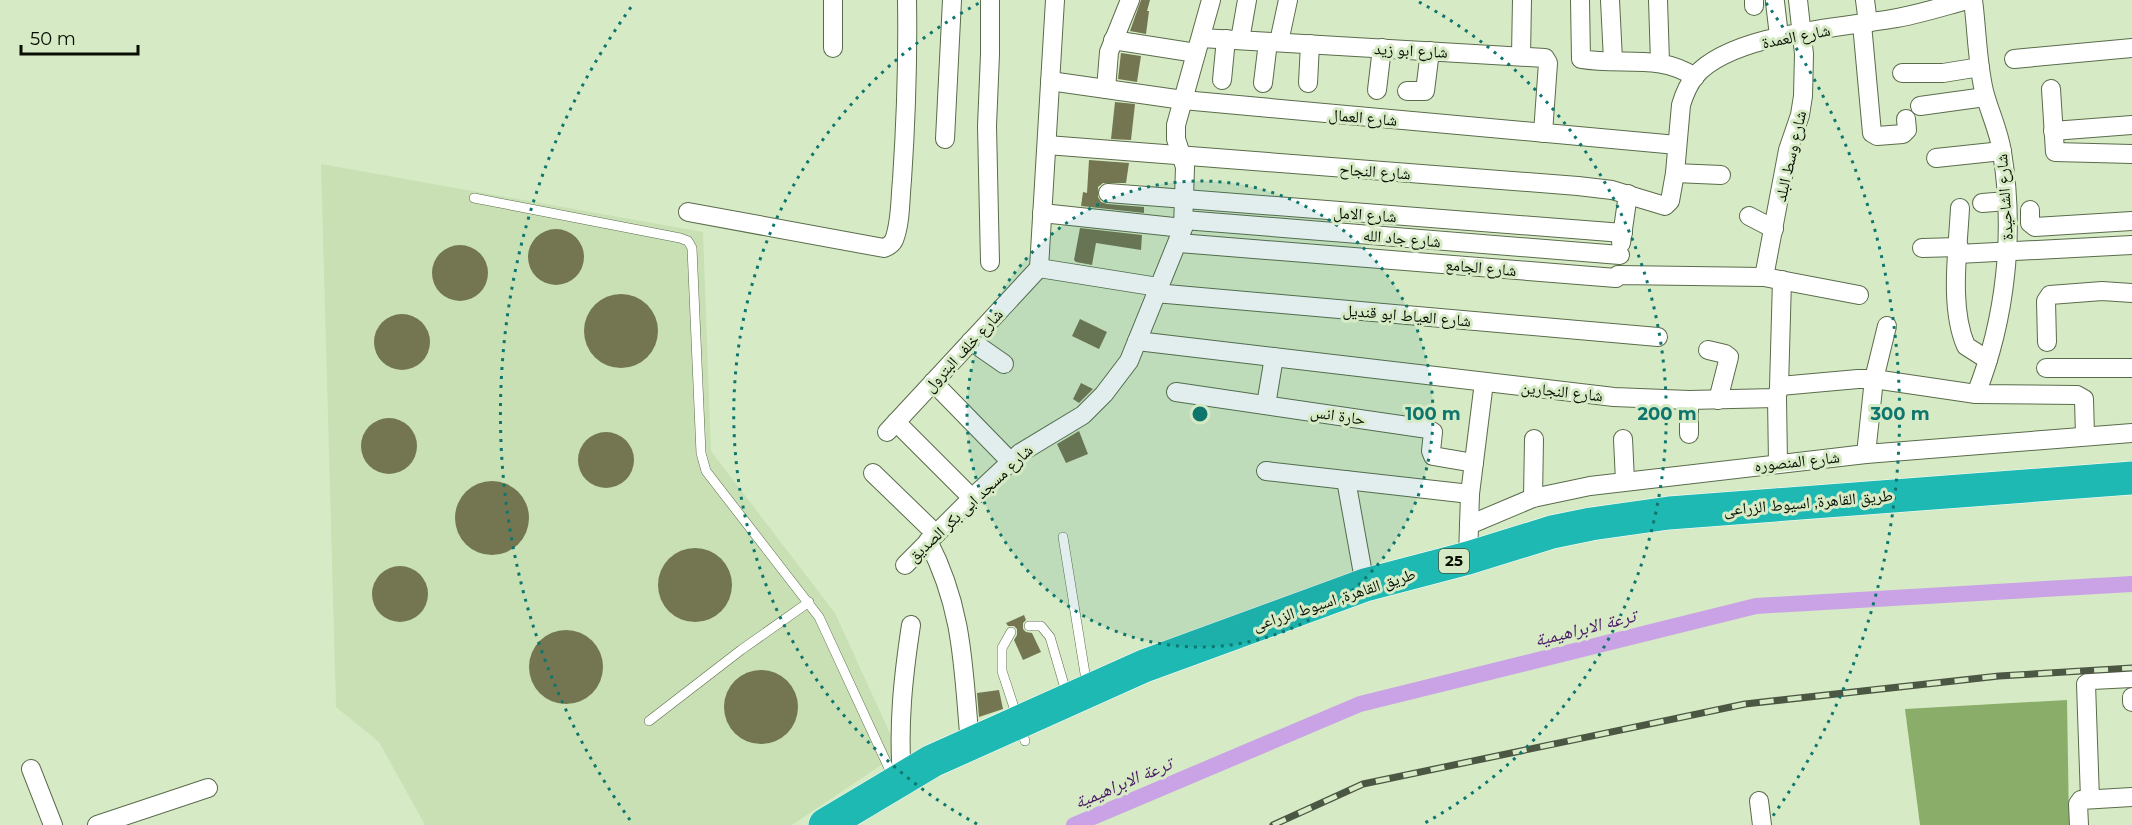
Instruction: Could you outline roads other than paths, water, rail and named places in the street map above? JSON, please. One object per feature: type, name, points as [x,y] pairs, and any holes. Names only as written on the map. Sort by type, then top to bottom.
[{"type":"highway","name":"طريق القاهرة, اسيوط الزراعى","points":[[858,825],[1022,731],[1078,696],[1144,666],[1365,585],[1468,558],[1552,532],[1629,518],[1957,490],[2132,478]]},
{"type":"highway","name":"طريق القاهرة, اسيوط الزراعى","points":[[825,825],[932,761],[970,744],[1022,731],[1152,686],[1362,607],[1574,547],[1670,533],[1983,505],[2132,496]]},
{"type":"street","points":[[832,0],[832,48]]},
{"type":"street","points":[[688,212],[884,248],[890,246],[894,240],[899,211],[905,140],[907,0]]},
{"type":"street","points":[[945,139],[952,0]]},
{"type":"street","points":[[990,0],[987,126],[990,262]]},
{"type":"street","points":[[1039,268],[1055,0]]},
{"type":"street","points":[[1106,89],[1107,64],[1113,40],[1130,0]]},
{"type":"street","name":"شارع مسجد ابى بكر الصديق","points":[[905,565],[1011,462],[1039,440],[1072,423],[1094,405],[1123,370],[1182,230],[1185,167],[1175,132],[1211,0]]},
{"type":"street","points":[[1222,80],[1247,0]]},
{"type":"street","points":[[1263,83],[1288,0]]},
{"type":"street","points":[[1521,56],[1522,0]]},
{"type":"street","points":[[1580,0],[1581,58],[1583,60],[1660,62],[1681,69],[1695,77]]},
{"type":"street","points":[[1610,0],[1613,60]]},
{"type":"street","points":[[1658,0],[1660,62]]},
{"type":"street","name":"شارع وسط البلد","points":[[1764,278],[1788,150],[1800,115],[1803,96],[1804,54],[1798,0]]},
{"type":"street","points":[[1865,0],[1872,133],[1876,136],[1905,133],[1906,119]]},
{"type":"street","name":"شارع العمدة","points":[[1675,173],[1684,95],[1695,77],[1708,65],[1732,52],[1779,36],[1922,13],[1967,0]]},
{"type":"street","name":"شارع الشاحيدة","points":[[1973,0],[1985,97],[2002,151],[2007,201],[2007,251],[1999,312],[1988,360],[1976,394]]},
{"type":"street","points":[[1775,2],[1779,36]]},
{"type":"street","name":"شارع ابو زيد","points":[[1113,40],[1199,45],[1233,40],[1545,58],[1548,63],[1543,133]]},
{"type":"street","points":[[1308,83],[1310,44]]},
{"type":"street","points":[[1377,90],[1382,48]]},
{"type":"street","points":[[2014,59],[2132,48]]},
{"type":"street","points":[[1407,91],[1422,93],[1425,91],[1430,51]]},
{"type":"street","points":[[1902,73],[1943,73],[1980,67]]},
{"type":"street","name":"شارع العمال","points":[[1050,81],[1183,100],[1677,145]]},
{"type":"street","points":[[2051,89],[2054,151],[2057,153],[2132,154]]},
{"type":"street","points":[[1920,106],[1985,97]]},
{"type":"street","points":[[2054,131],[2132,125]]},
{"type":"street","name":"شارع النجاح","points":[[1047,144],[1578,186],[1629,194],[1662,205],[1667,205],[1670,201],[1675,173]]},
{"type":"street","points":[[1936,158],[2002,151]]},
{"type":"street","points":[[1675,173],[1721,175]]},
{"type":"street","name":"شارع الامل","points":[[1108,193],[1623,233]]},
{"type":"street","points":[[1617,275],[1629,194]]},
{"type":"street","points":[[1982,203],[2007,201]]},
{"type":"street","points":[[1960,208],[1957,306],[1964,341],[1969,349],[1988,360]]},
{"type":"street","points":[[2030,210],[2031,225],[2051,219],[2132,221]]},
{"type":"street","name":"شارع جاد الله","points":[[1042,213],[1182,230],[1620,255]]},
{"type":"street","points":[[1749,216],[1774,229]]},
{"type":"street","name":"شارع الجامع","points":[[1182,230],[1616,278],[1617,275],[1764,278],[1859,295]]},
{"type":"street","points":[[1922,248],[2007,251],[2132,245]]},
{"type":"street","name":"شارع العياط ابو قنديل","points":[[1039,268],[1157,290],[1659,338]]},
{"type":"street","name":"شارع خلف البترول","points":[[972,498],[891,427],[1039,268]]},
{"type":"street","points":[[1778,463],[1782,280]]},
{"type":"street","points":[[2047,342],[2046,301],[2050,295],[2102,291],[2132,293]]},
{"type":"street","points":[[1866,454],[1875,379],[1887,326]]},
{"type":"street","points":[[971,341],[1004,364]]},
{"type":"street","name":"شارع النجارين","points":[[1137,341],[1614,397],[1718,400],[1858,379],[1875,379],[1976,394],[2077,395],[2084,399],[2085,436]]},
{"type":"street","points":[[1708,350],[1729,357],[1718,400]]},
{"type":"street","points":[[1266,405],[1274,357]]},
{"type":"street","points":[[2046,368],[2132,368]]},
{"type":"street","points":[[933,382],[1011,462]]},
{"type":"street","points":[[1468,558],[1470,494],[1484,382]]},
{"type":"street","name":"حارة انس","points":[[1176,392],[1431,429],[1433,456],[1474,463]]},
{"type":"street","points":[[1689,400],[1689,434]]},
{"type":"street","name":"شارع المنصوره","points":[[1469,525],[1533,498],[1571,488],[1866,454],[2132,433]]},
{"type":"street","points":[[1533,498],[1534,439]]},
{"type":"street","points":[[1623,439],[1625,481]]},
{"type":"street","points":[[1266,471],[1470,494]]},
{"type":"street","points":[[873,473],[932,538],[958,621],[970,744]]},
{"type":"street","points":[[1346,480],[1365,585]]},
{"type":"street","points":[[899,780],[902,689],[911,625]]},
{"type":"street","points":[[2132,678],[2092,680],[2086,684],[2082,810],[2132,797]]},
{"type":"street","points":[[2132,697],[2132,702]]},
{"type":"street","points":[[31,769],[52,825]]},
{"type":"street","points":[[97,825],[208,788]]},
{"type":"street","points":[[1759,801],[1762,825]]},
{"type":"lane","points":[[474,198],[688,241],[692,248],[701,453],[706,471],[819,617],[899,780]]},
{"type":"lane","points":[[1063,537],[1078,696]]},
{"type":"lane","points":[[649,721],[703,682],[741,650],[809,602]]},
{"type":"lane","points":[[1029,626],[1041,626],[1050,637],[1078,696]]},
{"type":"lane","points":[[1011,632],[1002,648],[1002,671],[1022,731]]},
{"type":"waterway","name":"ترعة الابراهيمية","points":[[1074,825],[1360,704],[1756,606],[2132,584]]},
{"type":"railway","points":[[1273,825],[1363,784],[1745,704],[1999,676],[2132,668]]}]
